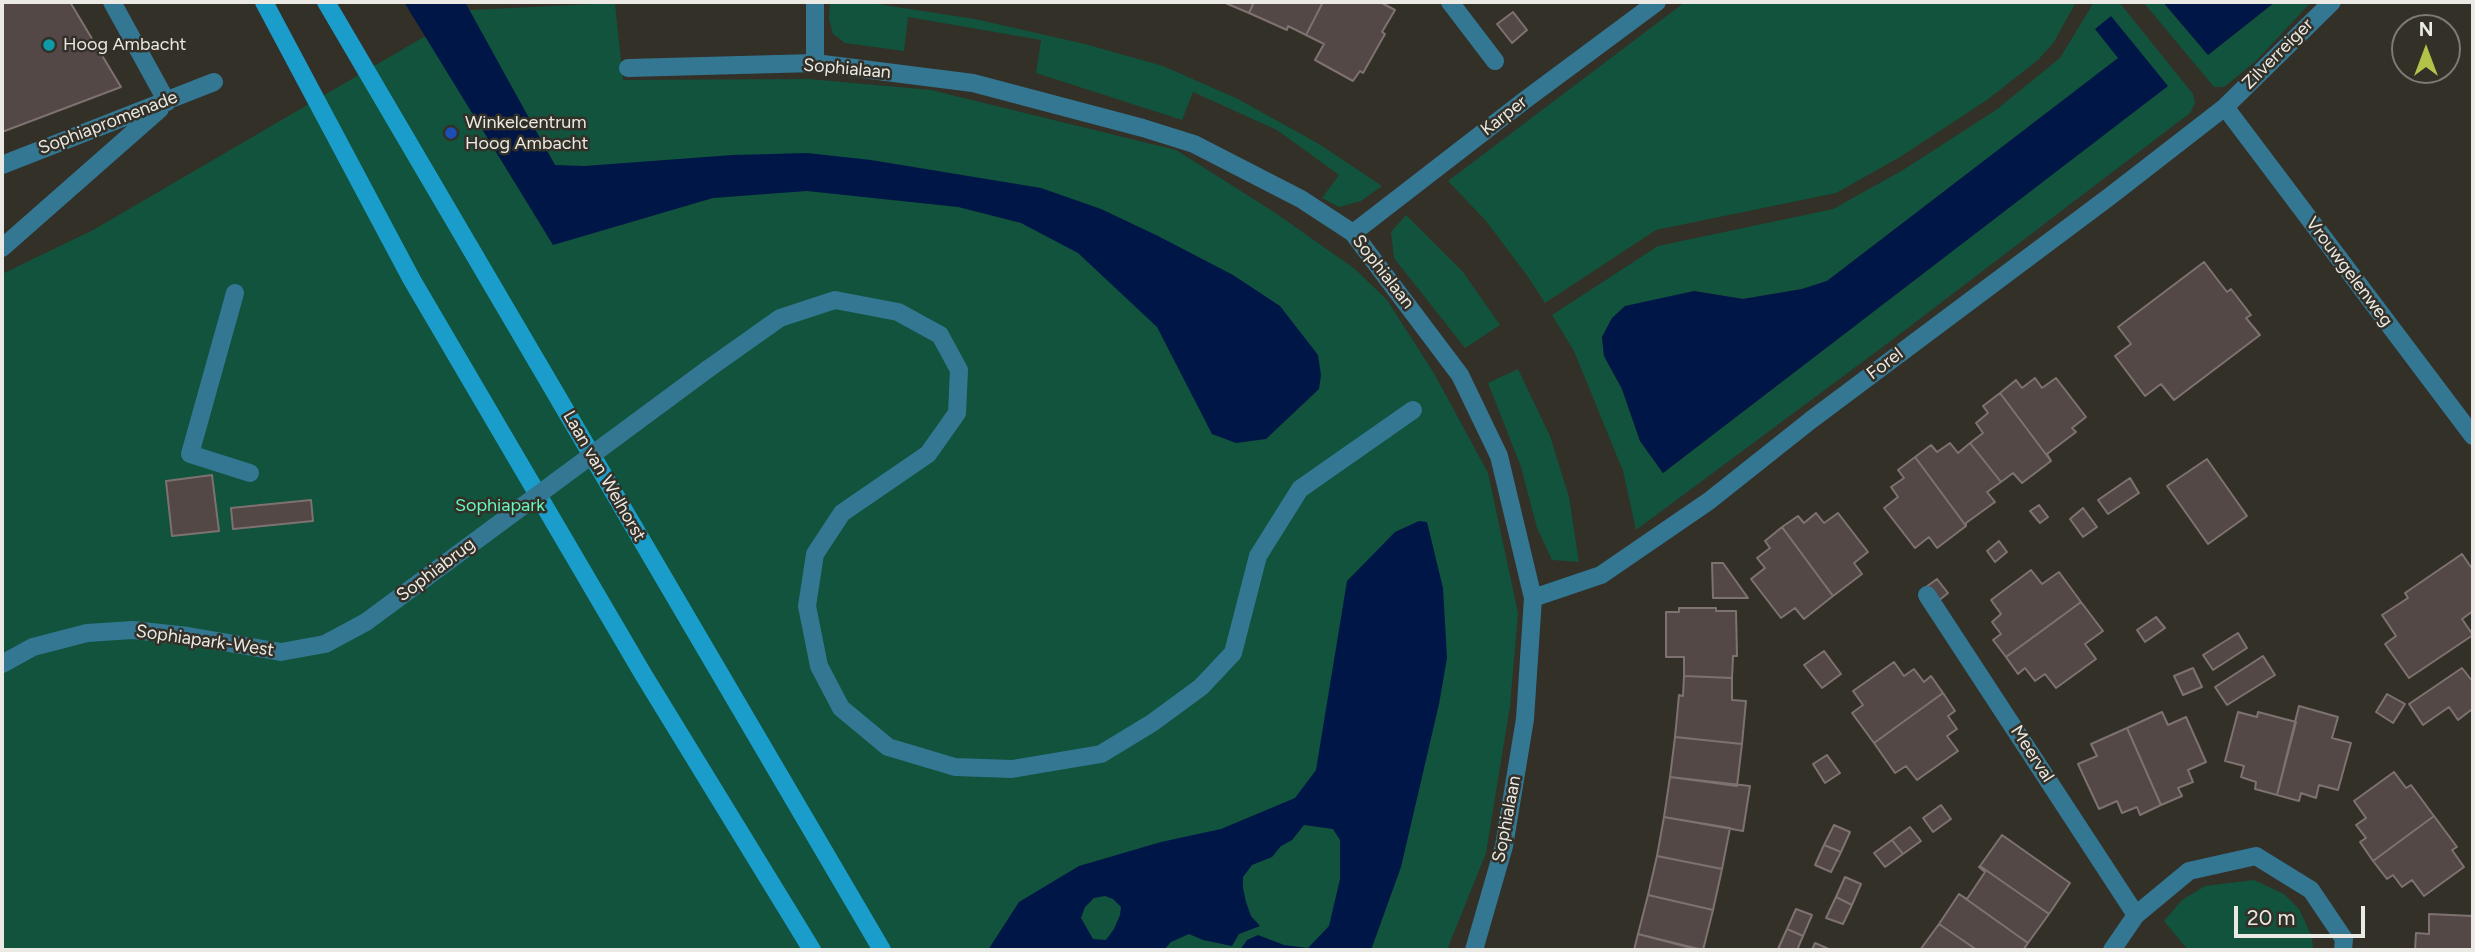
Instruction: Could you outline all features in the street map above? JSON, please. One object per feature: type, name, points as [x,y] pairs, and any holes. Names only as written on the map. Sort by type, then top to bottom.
[{"type":"main road","points":[[264,2],[412,280],[643,674],[812,950]]},
{"type":"main road","name":"Laan van Welhorst","points":[[326,2],[882,950]]},
{"type":"street","points":[[2,248],[167,102],[112,2]]},
{"type":"street","points":[[815,2],[815,63]]},
{"type":"street","points":[[1450,2],[1495,61]]},
{"type":"street","name":"Karper","points":[[1353,233],[1657,2]]},
{"type":"street","name":"Zilverreiger","points":[[2225,107],[2332,2]]},
{"type":"street","name":"Sophialaan","points":[[628,68],[815,63],[973,83],[1194,144],[1301,199],[1353,233],[1460,374],[1499,456],[1533,597],[1525,719],[1504,846],[1474,950]]},
{"type":"street","name":"Sophiapromenade","points":[[2,165],[214,82]]},
{"type":"street","name":"Vrouwgelenweg","points":[[2225,107],[2473,436]]},
{"type":"street","name":"Forel","points":[[1533,597],[1601,575],[1709,501],[1811,420],[2225,107]]},
{"type":"street","points":[[235,293],[190,454],[250,473]]},
{"type":"street","name":"Sophiabrug","points":[[366,622],[780,318],[835,300],[898,312],[940,335],[960,370],[957,413],[928,454],[842,513],[816,554],[807,606],[819,666],[841,708],[888,747],[955,767],[1013,769],[1101,754],[1152,723],[1201,687],[1233,653],[1258,556],[1300,489],[1413,410]]},
{"type":"street","name":"Meerval","points":[[1927,595],[2136,915]]},
{"type":"street","name":"Sophiapark-West","points":[[2,664],[33,647],[87,633],[133,630],[174,634],[281,652],[325,644],[366,622]]},
{"type":"street","points":[[2112,950],[2136,915],[2189,871],[2256,856],[2311,890],[2344,939],[2343,950]]},
{"type":"green space","points":[[830,2],[864,2],[975,19],[1085,44],[1163,66],[1238,99],[1319,144],[1382,186],[1361,201],[1339,207],[1322,198],[1339,175],[1277,130],[1193,92],[1182,120],[1036,73],[1041,40],[908,17],[904,51],[845,43],[833,34],[829,19]]},
{"type":"green space","points":[[1685,2],[2076,2],[2054,42],[2038,60],[1987,100],[1900,157],[1836,193],[1656,230],[1545,303],[1486,221],[1448,181]]},
{"type":"green space","points":[[2094,2],[2119,2],[2193,94],[2195,103],[2190,113],[1896,337],[1636,530],[1623,471],[1574,351],[1552,315],[1658,246],[1833,209],[1903,170],[1996,110],[2060,58]],"holes":[[[2119,58],[2167,86],[1663,473],[1640,441],[1622,389],[1604,356],[1602,337],[1612,318],[1694,291],[1743,299],[1802,289],[1827,281]]]},
{"type":"green space","points":[[2143,2],[2163,2],[2208,55],[2275,2],[2311,2],[2256,61],[2224,87],[2214,87]]},
{"type":"green space","name":"Sophiapark","points":[[615,3],[623,80],[809,79],[931,90],[1176,150],[1274,212],[1355,269],[1387,300],[1435,375],[1488,473],[1518,613],[1510,706],[1486,853],[1447,950],[2,950],[2,274],[93,230],[470,10]]},
{"type":"green space","points":[[1406,215],[1463,272],[1500,325],[1465,348],[1394,258],[1391,232]]},
{"type":"green space","points":[[1518,369],[1550,436],[1569,497],[1579,562],[1552,560],[1537,528],[1521,467],[1488,383]]},
{"type":"green space","points":[[2254,880],[2284,894],[2299,909],[2312,937],[2313,950],[2188,950],[2164,921],[2182,900],[2205,886]]},
{"type":"water","points":[[404,2],[465,2],[555,165],[584,166],[733,155],[807,153],[871,160],[1041,188],[1101,209],[1158,236],[1233,275],[1280,306],[1318,355],[1321,375],[1319,389],[1266,439],[1236,443],[1212,434],[1157,327],[1078,253],[1021,223],[958,207],[807,191],[713,198],[553,245]]},
{"type":"water","points":[[2163,2],[2275,2],[2208,55]]},
{"type":"water","points":[[2111,16],[2168,86],[1663,473],[1640,441],[1622,389],[1604,356],[1602,337],[1612,318],[1625,306],[1694,291],[1743,299],[1802,289],[1827,281],[2118,58],[2095,29]]},
{"type":"water","points":[[1419,521],[1427,522],[1443,588],[1447,658],[1401,867],[1371,950],[1240,950],[1247,940],[1258,935],[1284,945],[1308,948],[1329,926],[1340,879],[1340,840],[1333,829],[1304,825],[1292,840],[1281,846],[1272,857],[1252,865],[1243,877],[1246,902],[1251,916],[1260,926],[1239,934],[1232,946],[1189,934],[1171,942],[1164,950],[988,950],[1019,902],[1079,866],[1161,842],[1221,829],[1295,798],[1316,770],[1347,581],[1395,532]],"holes":[[[1105,896],[1121,907],[1114,929],[1106,940],[1093,939],[1081,918],[1085,907],[1094,898]]]},
{"type":"building","name":"Hoog Ambacht","points":[[2,2],[70,2],[121,87],[2,132]]},
{"type":"building","points":[[1223,2],[1254,2],[1249,13]]},
{"type":"building","points":[[1254,2],[1323,2],[1306,35],[1288,26],[1287,30],[1249,13]]},
{"type":"building","points":[[1323,2],[1380,2],[1395,10],[1363,73],[1360,71],[1353,81],[1315,60],[1324,44],[1306,35]]},
{"type":"building","points":[[1513,12],[1527,30],[1512,43],[1497,24]]},
{"type":"building","points":[[2204,262],[2227,292],[2231,289],[2251,315],[2246,318],[2260,335],[2174,400],[2161,384],[2145,396],[2115,356],[2131,344],[2118,327]]},
{"type":"building","points":[[2035,378],[2042,388],[2056,378],[2086,417],[2072,428],[2076,432],[2047,454],[2051,461],[2000,393],[2016,380],[2022,388]]},
{"type":"building","points":[[2000,393],[2051,461],[2022,483],[2013,473],[2001,482],[1970,443],[1983,433],[1976,423],[1988,413],[1983,406]]},
{"type":"building","points":[[1950,443],[1958,453],[1970,443],[2001,482],[1987,492],[1995,502],[1966,523],[1966,526],[1915,457],[1931,445],[1937,452]]},
{"type":"building","points":[[1915,457],[1966,526],[1937,548],[1929,537],[1915,548],[1884,508],[1898,497],[1891,487],[1904,478],[1898,470]]},
{"type":"building","points":[[2207,459],[2247,516],[2208,544],[2167,486]]},
{"type":"building","points":[[212,475],[219,531],[172,536],[166,481]]},
{"type":"building","points":[[2130,478],[2139,493],[2108,514],[2098,500]]},
{"type":"building","points":[[311,500],[313,521],[233,529],[231,508]]},
{"type":"building","points":[[2039,505],[2048,517],[2040,523],[2030,511]]},
{"type":"building","points":[[2083,508],[2097,527],[2083,537],[2070,519]]},
{"type":"building","points":[[1816,513],[1824,523],[1838,513],[1868,552],[1854,563],[1862,574],[1833,596],[1782,527],[1798,516],[1804,523]]},
{"type":"building","points":[[1782,527],[1833,596],[1804,619],[1795,608],[1781,618],[1751,579],[1765,568],[1757,558],[1770,548],[1765,541]]},
{"type":"building","points":[[1999,541],[2007,552],[1995,562],[1987,551]]},
{"type":"building","points":[[2462,554],[2473,570],[2473,611],[2462,619],[2473,635],[2409,678],[2385,644],[2396,636],[2382,615],[2408,598],[2405,593]]},
{"type":"building","points":[[1712,563],[1723,563],[1748,598],[1713,598]]},
{"type":"building","points":[[2031,570],[2042,584],[2059,572],[2081,602],[2006,657],[1993,640],[2001,634],[1992,622],[2001,614],[1991,600]]},
{"type":"building","points":[[1937,579],[1948,593],[1937,602],[1926,587]]},
{"type":"building","points":[[2081,602],[2103,631],[2085,644],[2096,659],[2056,688],[2045,674],[2035,681],[2025,668],[2018,674],[2006,657]]},
{"type":"building","points":[[1679,608],[1736,611],[1737,656],[1733,656],[1732,678],[1684,676],[1684,657],[1666,657],[1666,612],[1679,612]]},
{"type":"building","points":[[2156,617],[2165,628],[2145,642],[2137,630]]},
{"type":"building","points":[[2238,633],[2247,648],[2213,670],[2203,655]]},
{"type":"building","points":[[1824,651],[1841,674],[1822,688],[1804,665]]},
{"type":"building","points":[[2263,656],[2275,675],[2227,705],[2215,687]]},
{"type":"building","points":[[1894,662],[1904,676],[1914,669],[1924,682],[1931,676],[1943,693],[1874,743],[1852,713],[1863,705],[1853,691]]},
{"type":"building","points":[[2193,668],[2202,687],[2183,695],[2174,676]]},
{"type":"building","points":[[2462,668],[2473,682],[2473,713],[2471,710],[2458,720],[2449,707],[2423,725],[2409,704]]},
{"type":"building","points":[[1684,676],[1732,678],[1732,700],[1746,701],[1742,744],[1675,737],[1679,695],[1683,696]]},
{"type":"building","points":[[1943,693],[1955,711],[1948,716],[1957,729],[1947,736],[1958,751],[1917,780],[1906,766],[1895,773],[1874,743]]},
{"type":"building","points":[[2387,694],[2405,704],[2393,723],[2376,712]]},
{"type":"building","points":[[2299,706],[2338,717],[2332,738],[2351,743],[2338,790],[2319,785],[2316,798],[2301,793],[2299,801],[2277,795]]},
{"type":"building","points":[[2162,712],[2168,725],[2186,717],[2206,762],[2188,770],[2193,782],[2178,788],[2182,796],[2161,805],[2127,728]]},
{"type":"building","points":[[2238,712],[2257,717],[2258,712],[2296,722],[2277,795],[2255,789],[2256,782],[2241,777],[2244,766],[2225,761]]},
{"type":"building","points":[[2127,728],[2161,805],[2140,815],[2137,807],[2122,813],[2117,801],[2099,809],[2078,764],[2097,756],[2091,744]]},
{"type":"building","points":[[1675,737],[1742,744],[1737,786],[1670,777]]},
{"type":"building","points":[[1827,755],[1840,773],[1825,783],[1813,764]]},
{"type":"building","points":[[2394,772],[2406,788],[2411,785],[2434,816],[2373,861],[2360,842],[2366,838],[2356,825],[2366,818],[2354,801]]},
{"type":"building","points":[[1670,777],[1750,786],[1743,831],[1664,817]]},
{"type":"building","points":[[1941,805],[1951,819],[1933,832],[1923,818]]},
{"type":"building","points":[[2434,816],[2457,847],[2452,850],[2464,867],[2424,896],[2412,880],[2402,887],[2393,875],[2387,879],[2373,861]]},
{"type":"building","points":[[1664,817],[1730,828],[1722,869],[1657,856]]},
{"type":"building","points":[[1834,825],[1850,832],[1841,852],[1824,845]]},
{"type":"building","points":[[1910,827],[1921,841],[1903,854],[1892,840]]},
{"type":"building","points":[[2002,835],[2070,883],[2049,914],[1980,866]]},
{"type":"building","points":[[1892,840],[1903,854],[1885,867],[1874,853]]},
{"type":"building","points":[[1824,845],[1841,852],[1831,872],[1815,865]]},
{"type":"building","points":[[1657,856],[1722,869],[1713,910],[1648,895]]},
{"type":"building","points":[[1980,866],[2049,914],[2028,943],[1959,894],[1967,899],[1985,872]]},
{"type":"building","points":[[1845,877],[1861,884],[1852,905],[1836,897]]},
{"type":"building","points":[[1959,894],[2028,943],[2023,950],[1977,950],[1939,924]]},
{"type":"building","points":[[1648,895],[1713,910],[1703,950],[1638,934]]},
{"type":"building","points":[[1836,897],[1852,905],[1843,924],[1826,918]]},
{"type":"building","points":[[1796,909],[1812,915],[1803,936],[1787,929]]},
{"type":"building","points":[[2429,914],[2473,916],[2473,950],[2415,950],[2416,933],[2429,934]]},
{"type":"building","points":[[1939,924],[1977,950],[1920,950]]},
{"type":"building","points":[[1787,929],[1803,936],[1797,950],[1778,949]]},
{"type":"building","points":[[1638,934],[1699,950],[1634,950]]},
{"type":"building","points":[[1815,943],[1831,950],[1812,950]]},
{"type":"place","name":"Hoog Ambacht","points":[[49,45]]},
{"type":"place","name":"Winkelcentrum Hoog Ambacht","points":[[451,133]]}]
